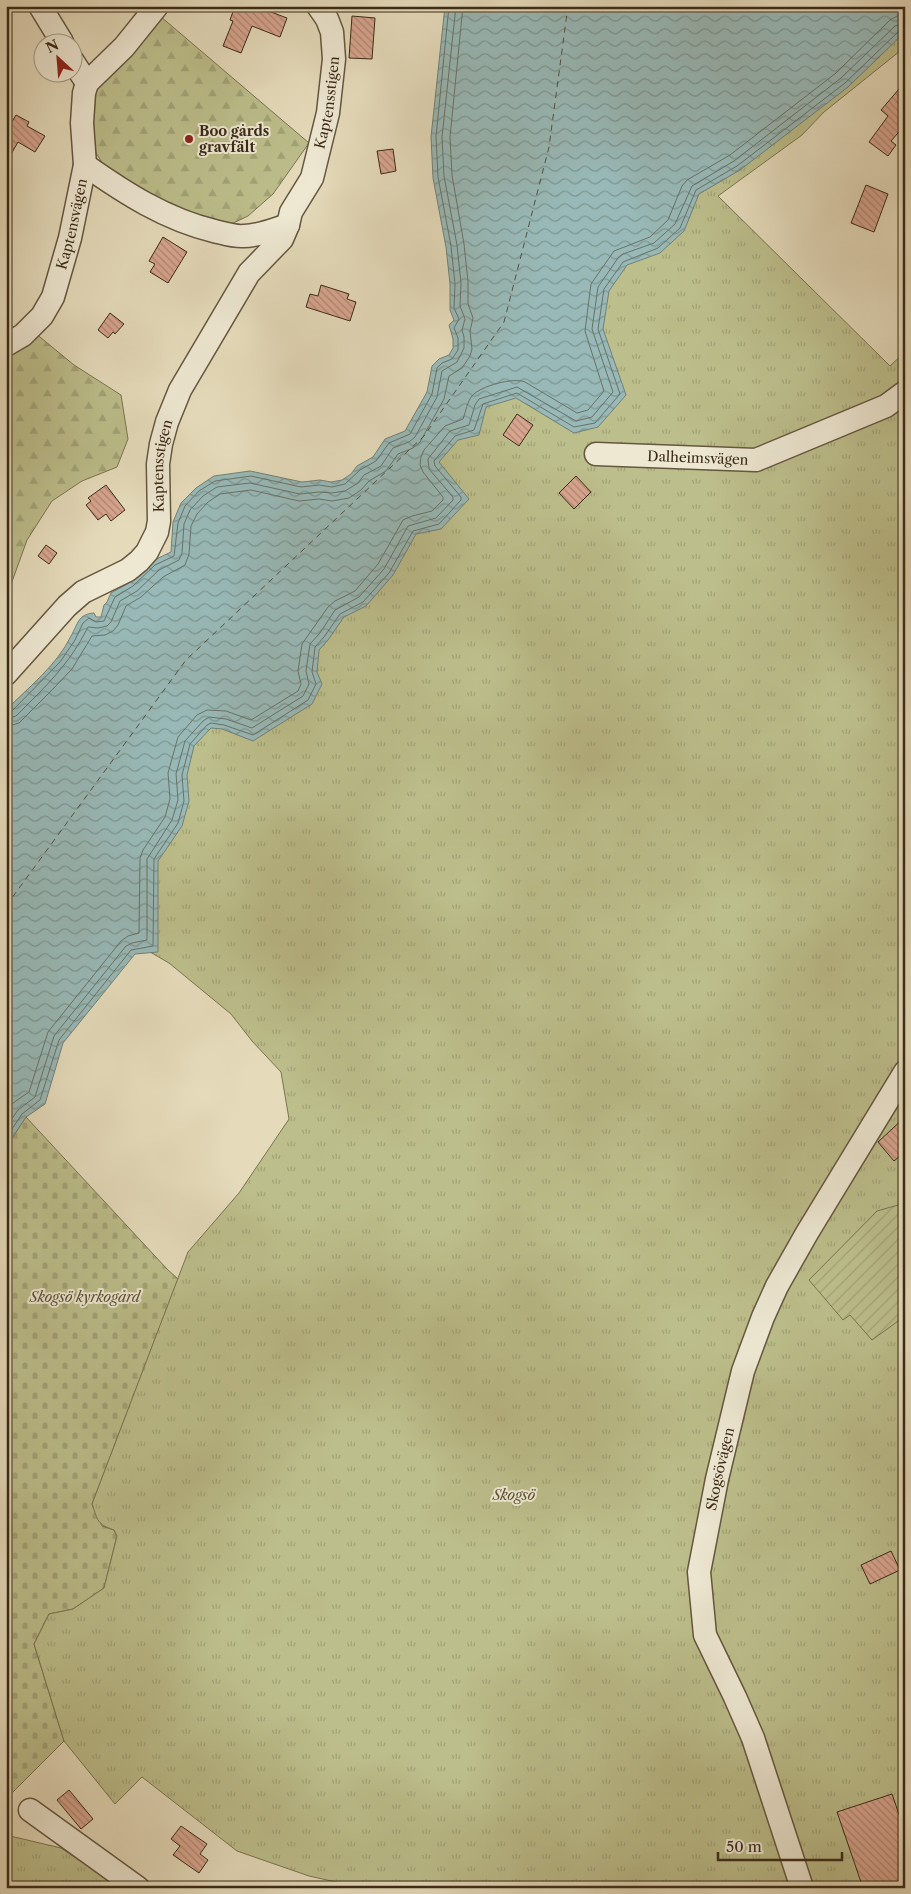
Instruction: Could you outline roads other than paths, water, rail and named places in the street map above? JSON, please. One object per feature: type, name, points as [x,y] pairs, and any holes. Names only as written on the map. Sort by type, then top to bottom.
[{"type":"street","points":[[40,6],[56,32]]},
{"type":"street","points":[[82,75],[87,83],[124,47],[157,6]]},
{"type":"street","name":"Kaptensstigen","points":[[6,674],[67,606],[84,592],[128,570],[147,552],[157,532],[160,521],[158,464],[161,444],[167,422],[180,390],[249,273],[282,239],[291,212],[312,178],[328,113],[334,59],[332,32],[318,6]]},
{"type":"street","name":"Kaptensvägen","points":[[6,345],[23,335],[42,316],[53,297],[70,238],[85,165],[82,122],[84,93],[87,83]]},
{"type":"street","points":[[85,165],[131,197],[170,216],[201,228],[228,235],[245,236],[288,225]]},
{"type":"street","name":"Dalheimsvägen","points":[[596,454],[756,460],[886,406],[905,392]]},
{"type":"street","name":"Skogsövägen","points":[[802,1888],[753,1738],[705,1635],[699,1572],[717,1479],[743,1371],[763,1317],[777,1286],[807,1233],[905,1072]]},
{"type":"street","points":[[30,1810],[138,1888]]},
{"type":"water","points":[[445,6],[905,6],[905,32],[848,87],[740,170],[699,194],[684,231],[660,253],[627,265],[609,291],[603,329],[626,395],[598,427],[574,433],[516,398],[486,407],[479,435],[458,440],[439,462],[469,499],[441,529],[416,534],[393,575],[366,606],[344,617],[319,650],[317,672],[322,684],[312,704],[253,741],[222,729],[211,728],[194,746],[187,775],[189,801],[182,826],[158,861],[158,952],[135,954],[63,1043],[45,1104],[26,1117],[6,1147],[6,710],[58,657],[77,624],[85,615],[94,613],[96,617],[101,617],[104,605],[111,593],[129,583],[152,561],[171,552],[173,522],[181,503],[196,488],[214,476],[250,471],[302,482],[342,480],[351,474],[357,466],[373,457],[385,439],[405,431],[427,392],[432,366],[439,359],[449,355],[453,348],[453,339],[449,325],[454,320],[450,310],[450,284],[446,247],[433,178],[431,137]]},
{"type":"place","name":"Boo gårds gravfält","points":[[189,139]]},
{"type":"park label","name":"Skogsö kyrkogård","points":[[85,1297]]},
{"type":"park label","name":"Skogsö","points":[[514,1495]]}]
